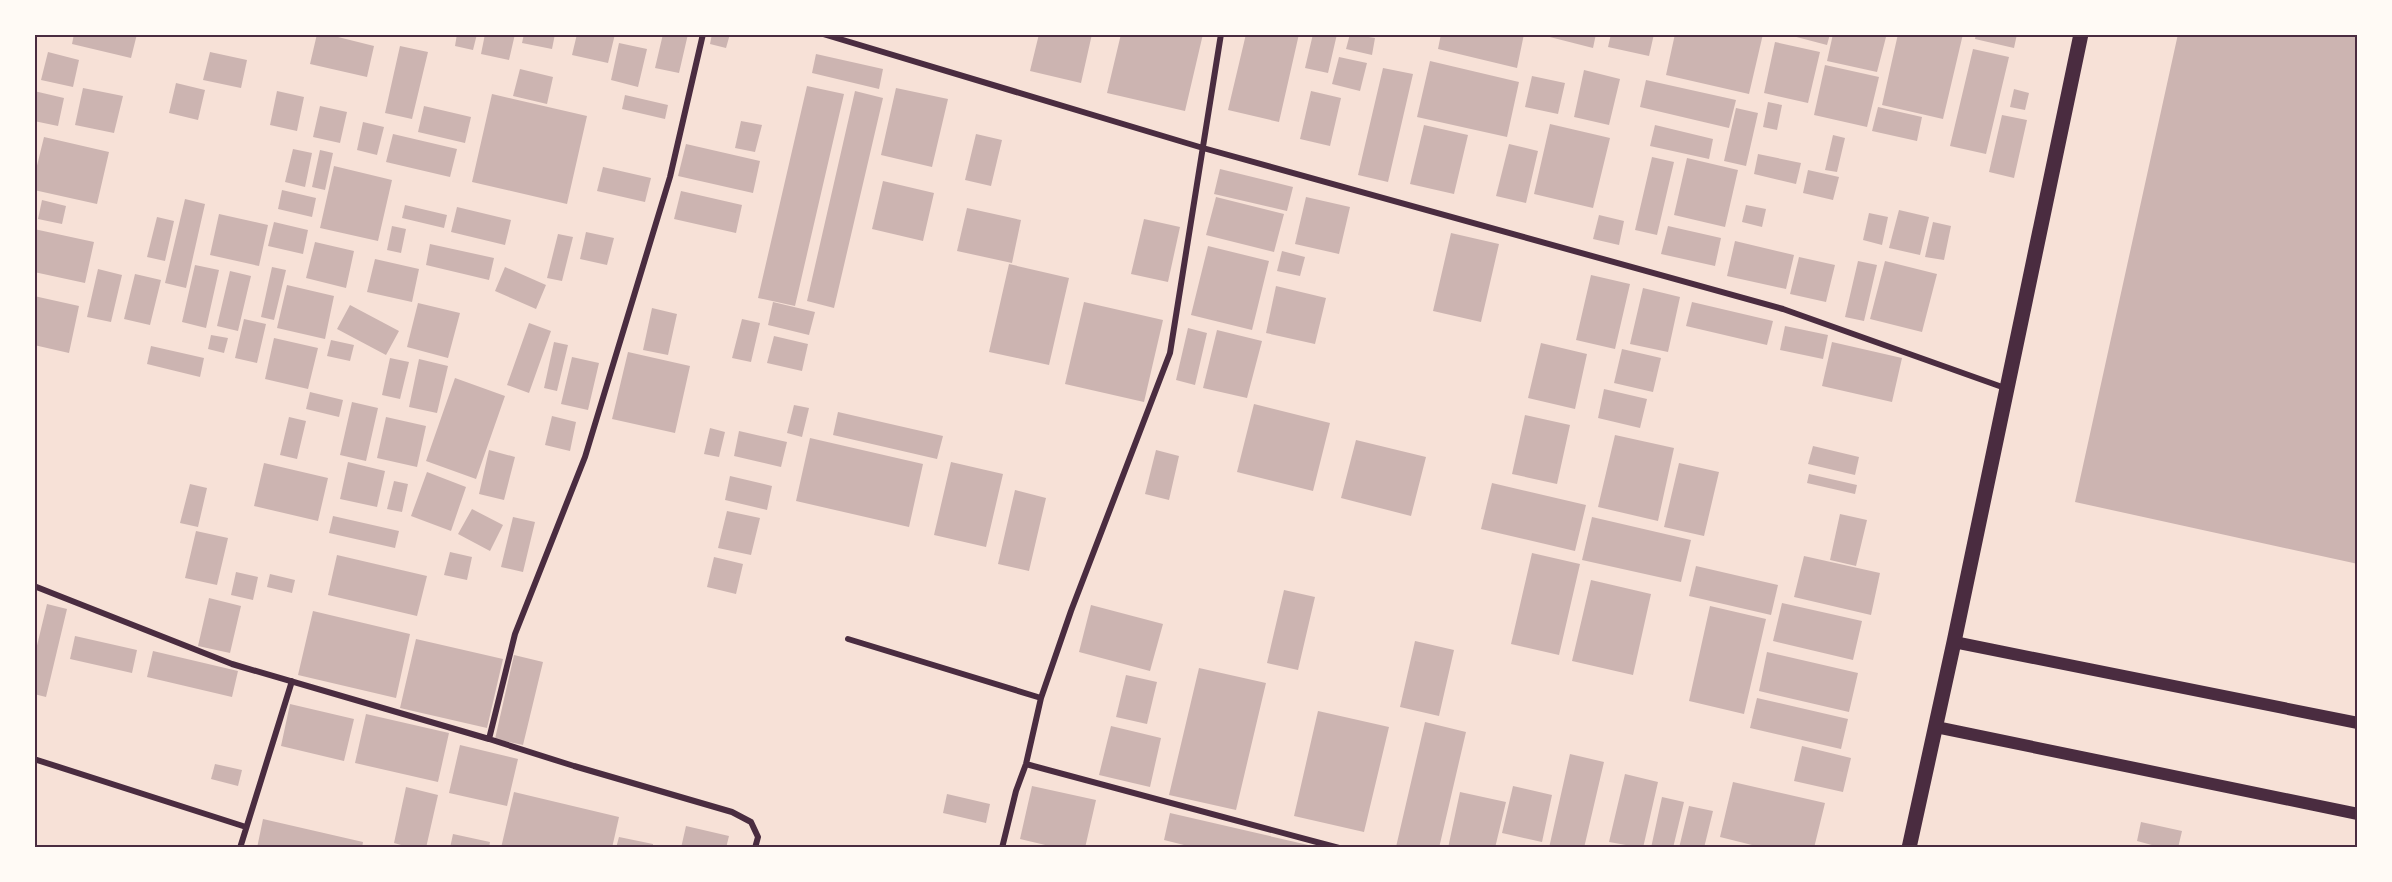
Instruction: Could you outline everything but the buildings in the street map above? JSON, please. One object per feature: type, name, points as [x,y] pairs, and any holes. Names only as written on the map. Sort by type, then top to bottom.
[{"type":"main road","points":[[1909,848],[2081,34]]},
{"type":"main road","points":[[1954,642],[2358,723]]},
{"type":"main road","points":[[1936,727],[2358,814]]},
{"type":"street","points":[[489,739],[515,634],[589,446],[670,177],[703,34]]},
{"type":"street","points":[[823,34],[1203,148],[1783,309],[2006,388]]},
{"type":"street","points":[[1002,848],[1016,790],[1026,764],[1041,698],[1071,610],[1170,353],[1221,34]]},
{"type":"street","points":[[34,586],[232,664],[732,812],[751,822],[758,837],[755,848]]},
{"type":"street","points":[[848,639],[1041,698]]},
{"type":"street","points":[[240,848],[291,681]]},
{"type":"street","points":[[34,759],[246,827]]},
{"type":"street","points":[[1026,764],[1339,848]]}]
